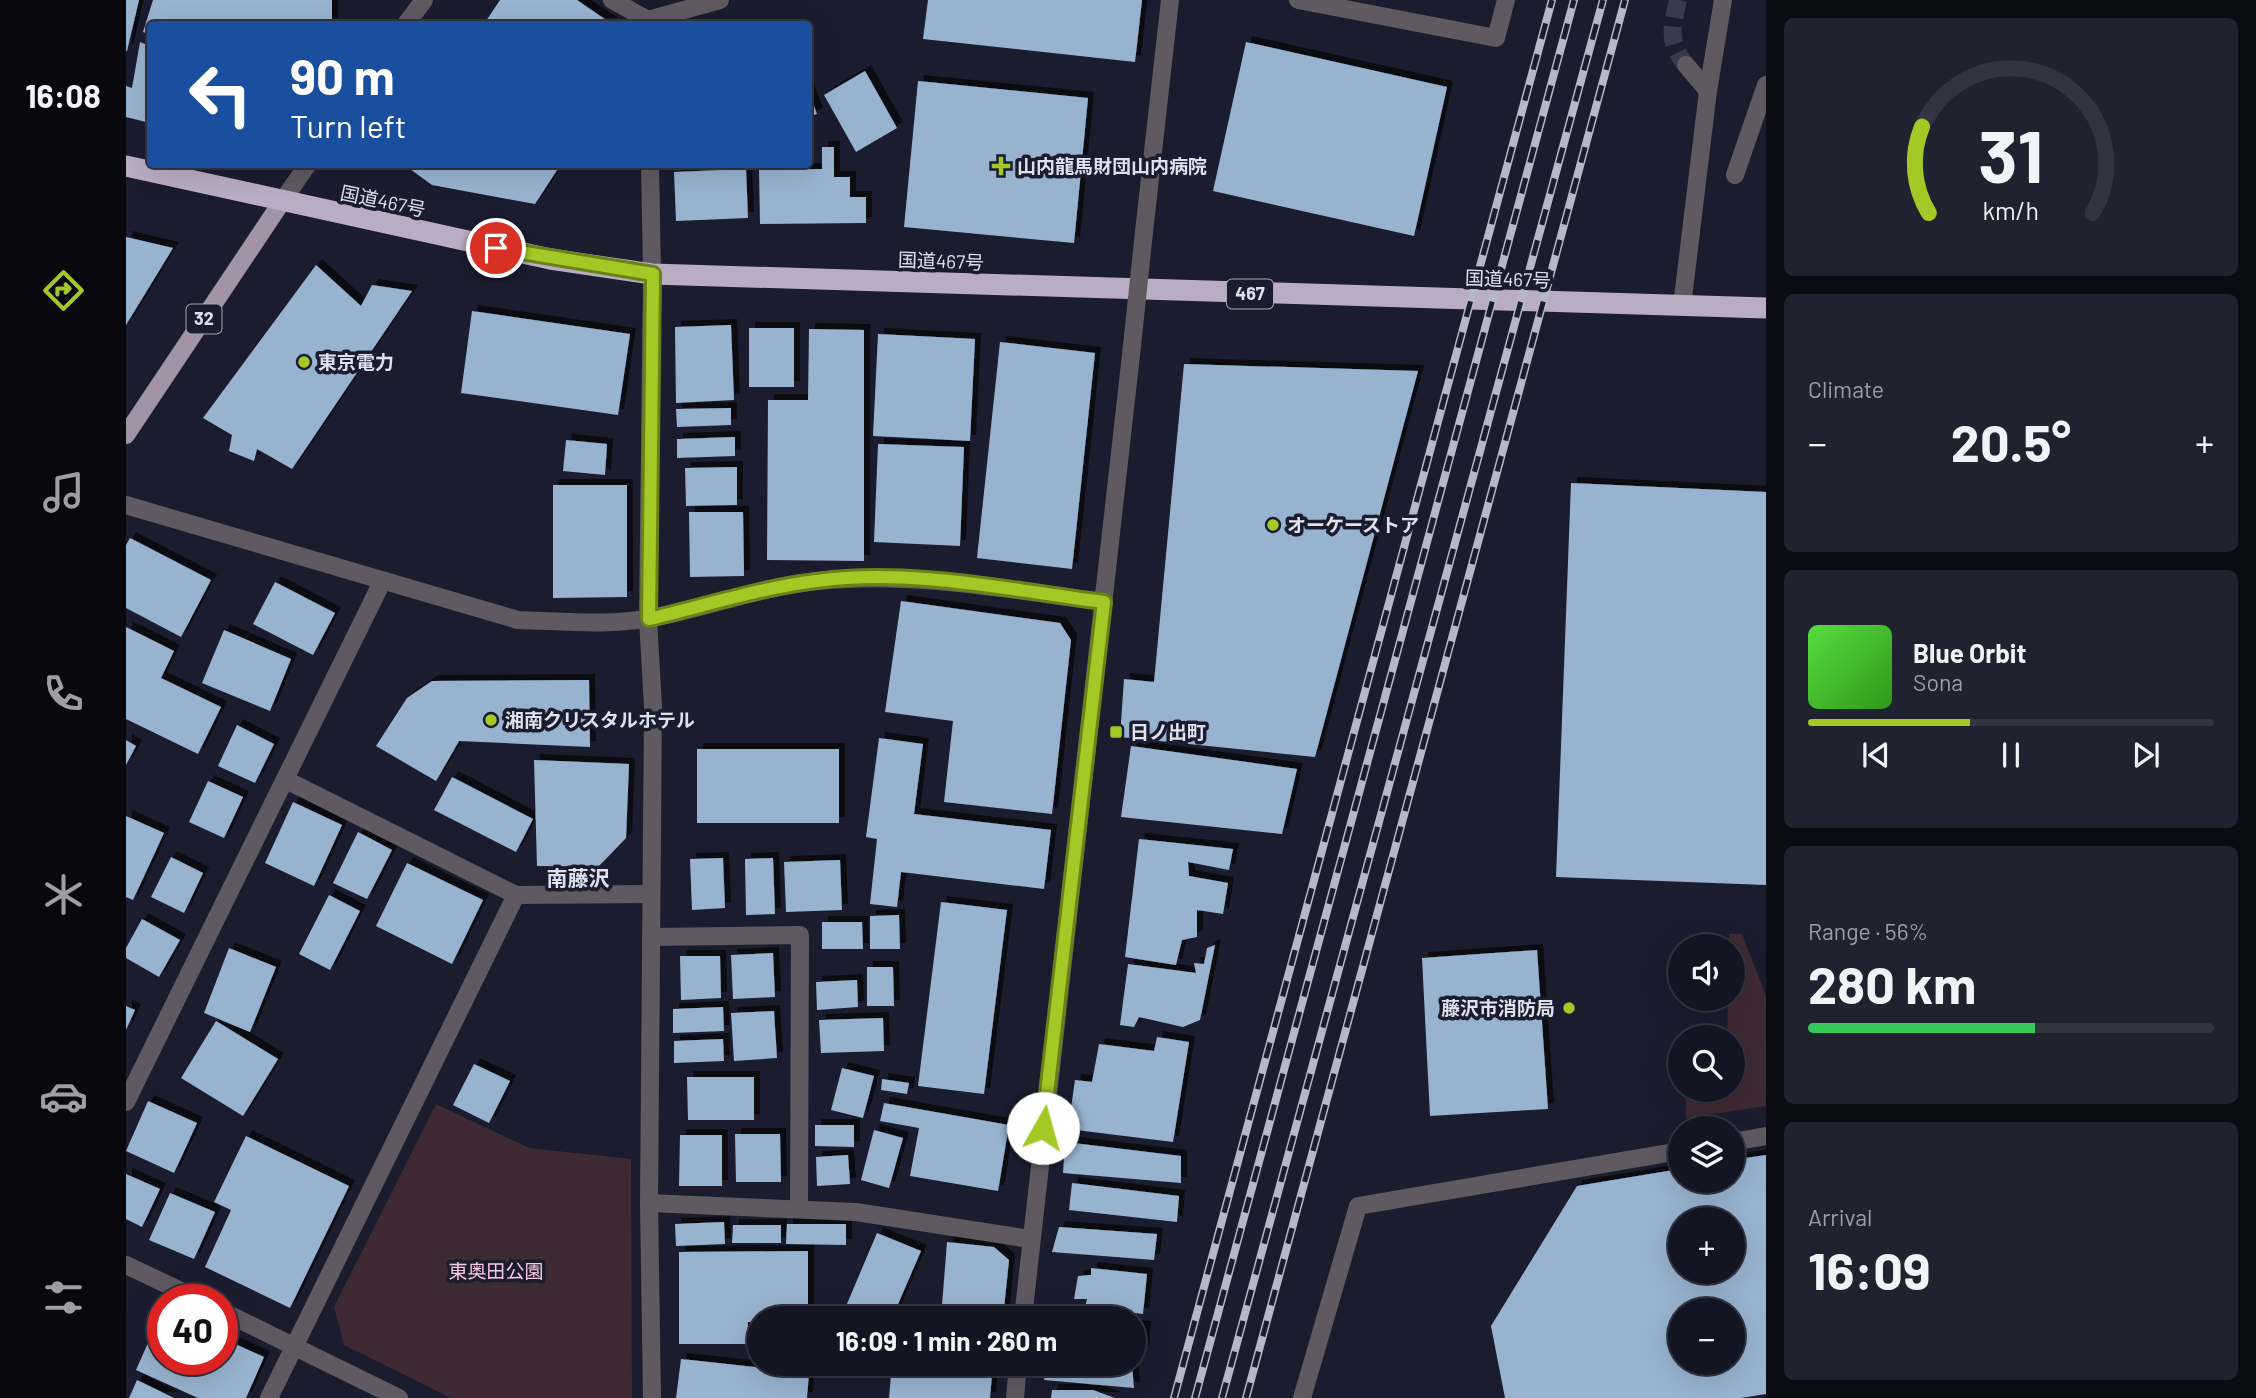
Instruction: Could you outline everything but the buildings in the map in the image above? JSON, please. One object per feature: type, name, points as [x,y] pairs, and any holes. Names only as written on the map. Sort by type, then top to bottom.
[{"type":"highway","name":"国道467号","points":[[126,166],[281,203],[550,259],[653,274],[1766,308]]},
{"type":"main road","name":"32","points":[[126,435],[281,203]]},
{"type":"street","points":[[408,21],[424,0]]},
{"type":"street","points":[[612,0],[646,21]]},
{"type":"street","points":[[651,21],[720,0]]},
{"type":"street","points":[[1024,1306],[1170,0]]},
{"type":"street","points":[[1298,0],[1496,38],[1507,0]]},
{"type":"street","points":[[1682,306],[1708,91],[1723,0]]},
{"type":"street","points":[[1686,65],[1708,91]]},
{"type":"street","points":[[1735,175],[1766,85]]},
{"type":"street","points":[[281,203],[305,168]]},
{"type":"street","points":[[650,168],[653,274],[649,619],[653,707],[649,1203],[652,1398]]},
{"type":"street","points":[[126,505],[518,620],[575,622],[649,619],[816,581],[868,578],[932,580],[1104,602]]},
{"type":"street","points":[[126,1102],[382,582]]},
{"type":"street","points":[[285,780],[516,895],[650,894]]},
{"type":"street","points":[[269,1398],[516,895]]},
{"type":"street","points":[[651,937],[800,935],[799,1209]]},
{"type":"street","points":[[1745,1140],[1766,1136]]},
{"type":"street","points":[[1301,1398],[1358,1206],[1668,1153]]},
{"type":"street","points":[[649,1203],[856,1212],[1030,1239]]},
{"type":"street","points":[[126,1265],[166,1284]]},
{"type":"street","points":[[238,1318],[399,1398]]},
{"type":"street","points":[[1014,1398],[1017,1376]]},
{"type":"green space","points":[[1745,942],[1766,996],[1766,1106],[1686,1116],[1685,1102],[1745,1102],[1745,1025],[1727,1025],[1728,1011],[1745,1011]]},
{"type":"green space","name":"東奥田公園","points":[[436,1104],[529,1148],[631,1159],[632,1398],[451,1398],[344,1345],[334,1307]]},
{"type":"tunnel","points":[[1678,0],[1673,34],[1676,49],[1686,65]]},
{"type":"railway","points":[[1174,1398],[1552,0]]},
{"type":"railway","points":[[1195,1398],[1574,0]]},
{"type":"railway","points":[[1222,1398],[1603,0]]},
{"type":"railway","points":[[1246,1398],[1625,0]]},
{"type":"place","name":"山内龍馬財団山内病院","points":[[1001,166]]},
{"type":"place","name":"東京電力","points":[[304,362]]},
{"type":"place","name":"オーケーストア","points":[[1273,525]]},
{"type":"place","name":"湘南クリスタルホテル","points":[[491,720]]},
{"type":"place","name":"日ノ出町","points":[[1116,732]]},
{"type":"place","name":"藤沢市消防局","points":[[1569,1008]]},
{"type":"district","name":"南藤沢","points":[[578,879]]},
{"type":"route","points":[[496,248],[653,274],[649,619],[816,581],[868,578],[932,580],[1104,602],[1043,1128]]}]
